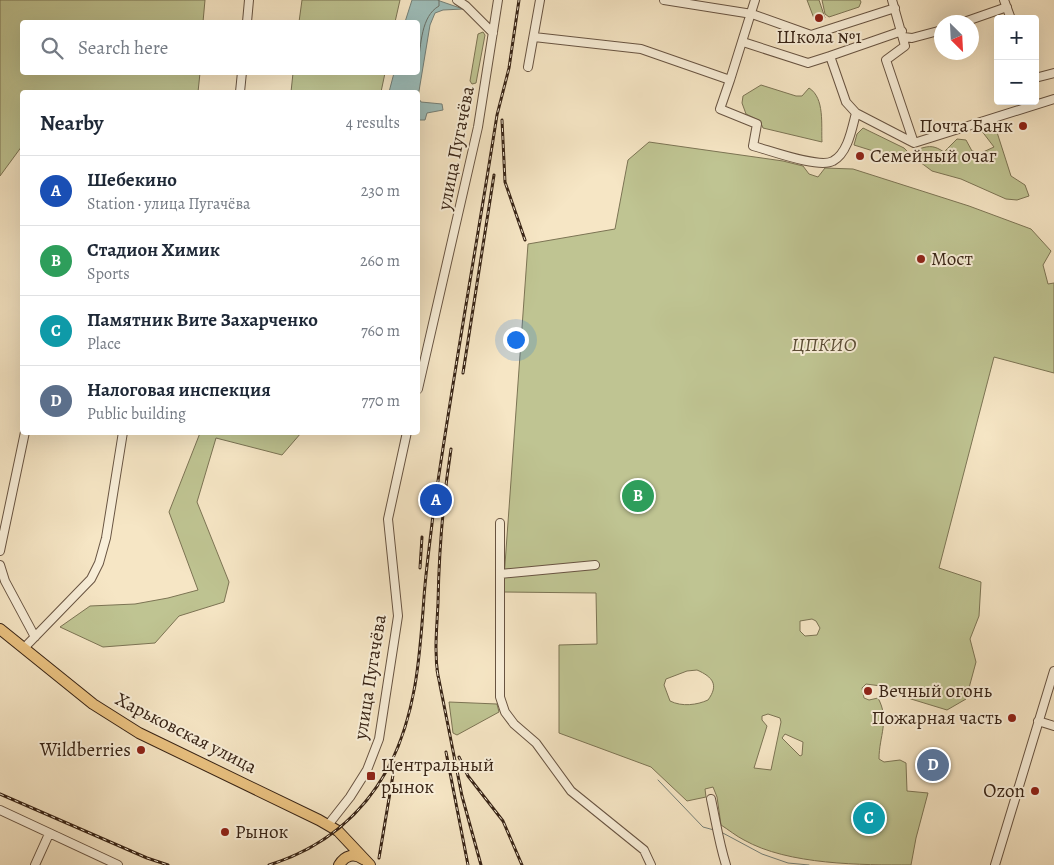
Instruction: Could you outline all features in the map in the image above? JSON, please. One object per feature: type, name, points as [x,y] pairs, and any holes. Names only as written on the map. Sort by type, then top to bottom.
[{"type":"main road","name":"Харьковская улица","points":[[0,629],[94,704],[139,733],[328,825],[342,836],[367,863]]},
{"type":"main road","points":[[341,862],[342,836]]},
{"type":"main road","points":[[341,862],[354,855],[367,863]]},
{"type":"street","points":[[247,20],[249,0]]},
{"type":"street","points":[[457,0],[466,6],[493,33]]},
{"type":"street","name":"улица Пугачёва","points":[[420,381],[462,206],[478,127],[498,0]]},
{"type":"street","points":[[528,67],[540,0]]},
{"type":"street","points":[[664,0],[752,14],[811,35],[895,8]]},
{"type":"street","points":[[755,0],[720,109],[757,124],[753,146],[822,164],[834,161],[846,145],[856,113]]},
{"type":"street","points":[[892,0],[905,46],[886,60],[914,143]]},
{"type":"street","points":[[979,15],[1006,3]]},
{"type":"street","points":[[743,42],[808,64],[903,34],[912,38],[934,32]]},
{"type":"street","points":[[534,37],[641,48],[730,80]]},
{"type":"street","points":[[830,56],[846,102],[856,113],[914,143],[1054,98]]},
{"type":"street","points":[[1039,77],[1054,73]]},
{"type":"street","points":[[240,90],[242,75]]},
{"type":"street","points":[[0,552],[24,435]]},
{"type":"street","points":[[24,648],[91,579],[99,563],[106,538],[123,435]]},
{"type":"street","name":"улица Пугачёва","points":[[328,825],[350,797],[367,770],[379,739],[398,616],[388,519],[406,435]]},
{"type":"street","points":[[500,523],[500,697],[505,712],[514,724],[536,743],[570,791],[644,850],[651,865]]},
{"type":"street","points":[[0,565],[1,573],[35,637]]},
{"type":"street","points":[[500,574],[595,565]]},
{"type":"street","points":[[995,865],[1054,670]]},
{"type":"street","points":[[1038,721],[1054,726]]},
{"type":"street","points":[[711,799],[726,865]]},
{"type":"street","points":[[0,810],[118,865]]},
{"type":"street","points":[[35,865],[50,834]]},
{"type":"green space","points":[[0,0],[205,0],[203,20],[20,20],[20,75],[200,75],[198,90],[20,90],[20,149],[0,176]]},
{"type":"green space","points":[[302,0],[400,0],[395,20],[299,20]]},
{"type":"green space","points":[[807,0],[819,0],[825,18],[815,21]]},
{"type":"green space","points":[[822,0],[860,0],[861,2],[859,7],[829,17],[825,14]]},
{"type":"green space","points":[[483,32],[485,35],[476,83],[472,84],[470,81],[478,34]]},
{"type":"green space","points":[[293,75],[385,75],[381,90],[291,90]]},
{"type":"green space","points":[[761,85],[796,96],[802,96],[809,88],[814,92],[820,105],[822,142],[763,128],[760,121],[746,114],[742,103],[743,96]]},
{"type":"green space","points":[[995,126],[1011,176],[1025,185],[1029,196],[1017,200],[1006,199],[961,179],[932,171],[916,159],[919,149],[932,147],[944,152],[957,139],[966,140],[972,151],[981,153],[994,147],[981,130]]},
{"type":"green space","points":[[863,128],[904,148],[909,153],[908,159],[902,160],[854,145],[857,134]]},
{"type":"green space","name":"ЦПКИО","points":[[649,142],[783,161],[803,166],[809,174],[818,177],[825,168],[853,169],[969,206],[1031,229],[1051,251],[1043,265],[1048,284],[1054,283],[1054,373],[994,357],[939,568],[981,582],[979,616],[970,639],[976,662],[966,699],[947,710],[911,699],[881,686],[866,684],[862,688],[864,698],[869,700],[878,698],[883,714],[884,721],[879,759],[884,762],[900,760],[906,763],[907,791],[928,793],[911,865],[826,862],[803,859],[762,848],[741,838],[721,825],[717,797],[713,787],[705,789],[706,797],[687,801],[651,767],[559,733],[559,645],[597,644],[596,593],[503,592],[528,244],[615,229],[628,160]],"holes":[[[812,619],[816,621],[820,628],[817,635],[805,636],[800,631],[800,621]],[[697,670],[713,682],[713,690],[708,700],[689,705],[670,701],[664,685],[666,679],[687,671]],[[768,714],[780,718],[781,722],[771,770],[754,768],[767,726],[762,720],[762,716]],[[785,734],[803,742],[802,755],[800,756],[782,738]]]},
{"type":"green space","points":[[199,435],[299,435],[282,455],[216,438],[197,502],[229,582],[224,602],[179,616],[155,643],[103,647],[60,627],[90,606],[135,604],[198,590],[169,512]]},
{"type":"green space","points":[[449,702],[497,704],[499,712],[457,735],[453,733]]},
{"type":"water","points":[[412,0],[437,0],[463,9],[443,10],[435,13],[430,25],[419,90],[390,90],[393,75],[420,75],[420,20],[406,20]]},
{"type":"water","points":[[420,100],[442,104],[443,110],[427,113],[425,120],[420,120]]},
{"type":"waterway","points":[[658,780],[703,827],[714,830]]},
{"type":"waterway","points":[[721,832],[762,854],[788,863],[809,865]]},
{"type":"railway","points":[[269,865],[305,850],[322,840],[352,816],[377,787],[397,750],[404,729],[415,686],[433,515],[448,415],[497,115],[509,68],[519,0]]},
{"type":"railway","points":[[502,120],[505,182],[525,240]]},
{"type":"railway","points":[[463,373],[494,175]]},
{"type":"railway","points":[[438,676],[436,648],[439,564],[451,449]]},
{"type":"railway","points":[[420,568],[422,537]]},
{"type":"railway","points":[[437,670],[462,796],[481,865]]},
{"type":"railway","points":[[446,752],[468,865]]},
{"type":"railway","points":[[459,757],[468,776],[503,821],[522,865]]},
{"type":"railway","points":[[379,858],[395,763]]},
{"type":"railway","points":[[0,794],[147,858],[168,865]]},
{"type":"place","name":"Школа №1","points":[[819,18]]},
{"type":"place","name":"Почта Банк","points":[[1023,126]]},
{"type":"place","name":"Семейный очаг","points":[[860,156]]},
{"type":"place","name":"Мост","points":[[921,259]]},
{"type":"place","name":"Стадион Химик","points":[[638,496]]},
{"type":"place","name":"Шебекино","points":[[436,500]]},
{"type":"place","name":"Вечный огонь","points":[[868,691]]},
{"type":"place","name":"Пожарная часть","points":[[1012,718]]},
{"type":"place","name":"Wildberries","points":[[141,750]]},
{"type":"place","name":"Налоговая инспекция","points":[[933,765]]},
{"type":"place","name":"Центральный рынок","points":[[371,776]]},
{"type":"place","name":"Ozon","points":[[1035,791]]},
{"type":"place","name":"Памятник Вите Захарченко","points":[[869,818]]},
{"type":"place","name":"Рынок","points":[[225,832]]}]
